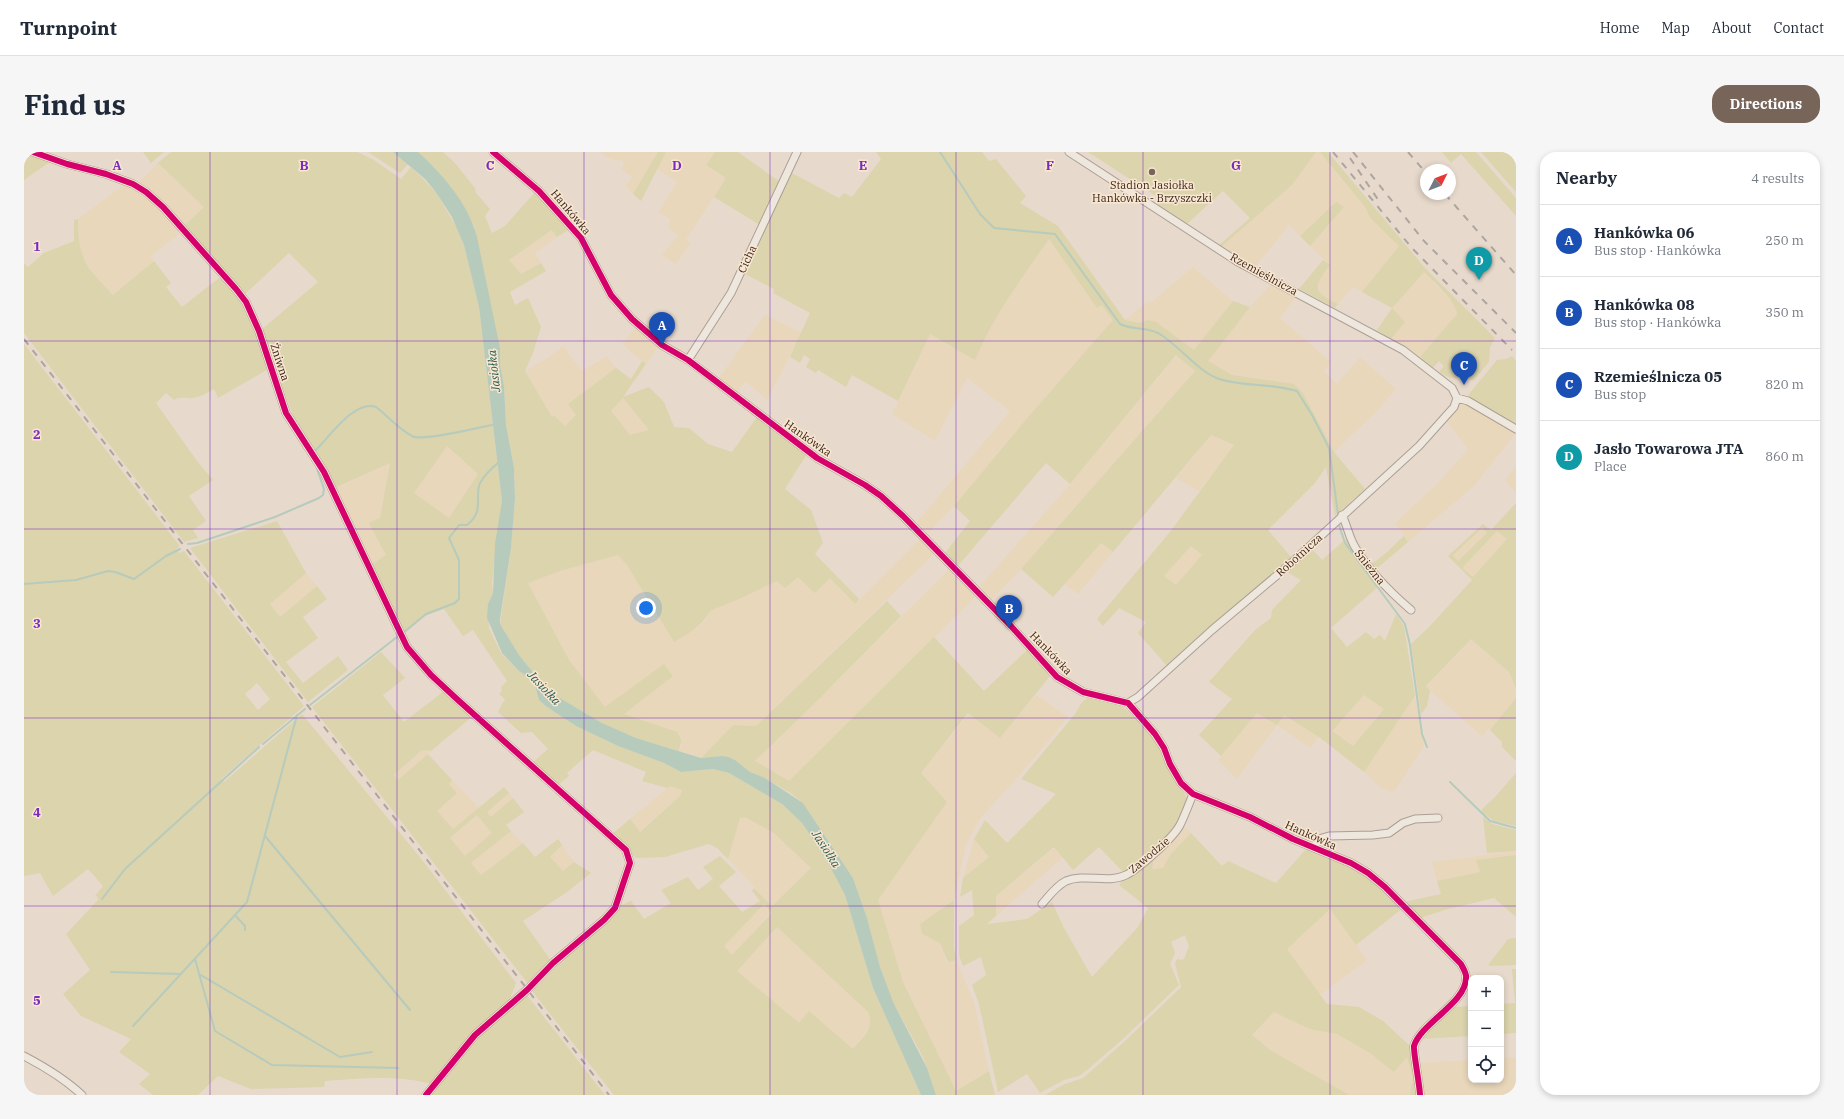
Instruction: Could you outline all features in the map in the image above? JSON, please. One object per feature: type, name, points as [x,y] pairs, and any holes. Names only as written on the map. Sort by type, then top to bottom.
[{"type":"street","name":"Żniwna","points":[[33,152],[67,164],[113,176],[133,184],[146,192],[163,206],[246,302],[259,331],[286,413],[324,472],[401,637],[423,664],[459,701],[626,850],[630,860],[615,908],[604,920],[553,963],[527,990],[475,1035],[426,1095]]},
{"type":"street","name":"Hankówka","points":[[493,152],[539,191],[581,238],[611,295],[622,309],[662,345],[688,360],[817,458],[865,485],[881,496],[903,516],[1010,625],[1057,677],[1083,692],[1128,703],[1155,734],[1164,748],[1170,764],[1181,783],[1193,794],[1250,817],[1351,863],[1368,873],[1385,887],[1461,964],[1467,978],[1464,988],[1453,1002],[1422,1034],[1414,1046],[1420,1095]]},
{"type":"street","name":"Cicha","points":[[688,360],[731,292],[796,152]]},
{"type":"street","name":"Rzemieślnicza","points":[[1069,152],[1238,262],[1374,333],[1410,354],[1452,388],[1457,397]]},
{"type":"street","points":[[1457,397],[1468,400],[1516,429]]},
{"type":"street","name":"Robotnicza","points":[[1128,703],[1138,697],[1212,630],[1288,566],[1419,446],[1454,407],[1457,397]]},
{"type":"street","name":"Śnieżna","points":[[1342,515],[1354,546],[1366,564],[1382,583],[1411,610]]},
{"type":"street","name":"Zawodzie","points":[[1042,904],[1057,888],[1066,882],[1077,878],[1107,879],[1126,875],[1172,837],[1180,826],[1193,794]]},
{"type":"street","points":[[1313,847],[1322,838],[1329,836],[1389,833],[1403,823],[1415,819],[1438,818]]},
{"type":"street","points":[[24,1056],[40,1064],[73,1086],[82,1095]]},
{"type":"shaded area","points":[[24,152],[27,152],[51,161],[24,180]]},
{"type":"shaded area","points":[[143,152],[164,152],[151,163]]},
{"type":"shaded area","points":[[171,152],[357,152],[374,160],[401,179],[411,167],[435,191],[459,231],[464,245],[479,307],[502,501],[492,583],[493,593],[488,604],[489,628],[501,653],[518,670],[534,682],[539,700],[576,726],[618,746],[664,763],[681,772],[713,769],[729,773],[782,804],[802,823],[826,859],[845,895],[873,988],[921,1095],[614,1095],[532,991],[617,907],[631,901],[644,919],[671,903],[661,890],[688,877],[698,890],[713,879],[703,867],[720,856],[736,872],[719,886],[742,912],[760,901],[752,891],[754,888],[772,906],[811,868],[774,833],[745,817],[740,818],[728,859],[717,848],[709,844],[665,857],[636,858],[611,835],[630,819],[640,832],[680,796],[682,790],[670,786],[667,788],[642,781],[646,772],[593,750],[567,773],[569,776],[557,786],[531,764],[548,749],[532,732],[521,733],[498,712],[505,699],[499,694],[502,691],[501,687],[507,681],[473,630],[463,636],[444,609],[425,616],[405,633],[371,565],[386,555],[369,523],[380,518],[390,463],[334,488],[323,462],[294,418],[261,330],[318,282],[289,253],[244,295],[183,227],[204,207],[158,163]],"holes":[[[447,446],[478,474],[449,518],[414,493]],[[764,904],[772,913],[732,955],[724,946]],[[777,927],[868,1012],[870,1018],[869,1028],[853,1049],[809,1011],[799,1023],[737,971]]]},
{"type":"shaded area","points":[[368,152],[393,152],[408,164],[400,173]]},
{"type":"shaded area","points":[[418,152],[443,152],[454,162],[475,188],[476,193],[490,209],[485,216],[492,233],[505,226],[536,191],[570,229],[557,237],[552,230],[509,260],[521,274],[541,263],[546,271],[510,292],[515,305],[528,298],[541,327],[533,353],[525,371],[552,417],[554,415],[565,426],[576,415],[568,404],[616,368],[631,379],[642,361],[646,364],[623,397],[649,387],[664,402],[674,427],[689,428],[708,444],[732,452],[757,417],[807,454],[785,489],[811,510],[823,543],[815,554],[859,599],[855,604],[830,578],[815,593],[798,577],[785,588],[777,581],[710,611],[699,625],[674,642],[627,565],[618,555],[560,571],[528,583],[569,660],[605,707],[664,664],[673,676],[624,714],[677,732],[681,740],[679,751],[636,738],[602,723],[548,691],[519,655],[500,624],[511,548],[515,499],[514,468],[506,425],[504,386],[500,365],[499,348],[474,226],[450,186]],"holes":[[[623,398],[649,430],[630,435],[611,411]]]},
{"type":"shaded area","points":[[601,152],[658,152],[633,194],[625,186],[632,177],[621,169],[624,163],[620,159],[618,161],[605,156]]},
{"type":"shaded area","points":[[658,152],[666,152],[641,201],[633,194]]},
{"type":"shaded area","points":[[666,152],[715,152],[706,165],[726,178],[686,240],[691,243],[676,264],[662,255],[678,235],[668,227],[670,219],[658,212],[677,182],[657,169]]},
{"type":"shaded area","points":[[715,152],[738,152],[780,182],[760,225],[714,197],[726,178],[706,165]]},
{"type":"shaded area","points":[[876,152],[982,152],[989,161],[996,159],[1026,196],[1020,203],[1058,226],[1125,320],[1139,323],[1148,320],[1156,322],[1194,350],[1233,301],[1250,307],[1208,361],[1232,375],[1294,384],[1303,393],[1334,452],[1365,489],[1335,516],[1326,467],[1315,483],[1268,530],[1291,557],[1168,667],[1138,633],[1146,622],[1119,608],[1103,626],[1097,619],[1170,532],[1234,445],[1211,435],[1113,552],[1101,543],[1053,597],[1021,569],[1195,371],[1176,355],[1070,484],[1046,463],[957,567],[945,553],[970,521],[954,506],[1024,422],[1113,320],[1102,305],[1097,308],[1049,239],[999,313],[975,360],[930,334],[898,401],[852,375],[846,387],[818,370],[816,373],[806,367],[810,359],[804,355],[800,363],[790,357],[810,313],[773,293],[774,289],[743,273],[792,173],[839,198],[844,193],[852,197],[881,159]],"holes":[[[1191,546],[1202,555],[1176,585],[1164,576]]]},
{"type":"shaded area","points":[[1088,152],[1316,152],[1292,185],[1220,248],[1218,246],[1250,218],[1223,191],[1187,224],[1154,205],[1159,198]]},
{"type":"shaded area","points":[[1316,152],[1320,152],[1366,208],[1370,218],[1399,246],[1362,292],[1353,287],[1338,304],[1325,298],[1320,293],[1317,283],[1318,280],[1330,265],[1310,246],[1343,208],[1336,202],[1300,236],[1289,225],[1255,267],[1220,248],[1292,185]]},
{"type":"shaded area","points":[[1320,152],[1328,152],[1425,268],[1495,338],[1490,347],[1489,362],[1474,380],[1464,376],[1457,378],[1448,377],[1439,372],[1444,366],[1439,361],[1433,368],[1420,357],[1457,314],[1456,309],[1449,298],[1424,272],[1392,308],[1362,292],[1399,246],[1370,218],[1366,208]]},
{"type":"shaded area","points":[[1442,152],[1476,152],[1516,198],[1516,216],[1461,154],[1451,163]]},
{"type":"shaded area","points":[[1481,152],[1516,152],[1516,192]]},
{"type":"shaded area","points":[[158,163],[204,207],[183,227],[137,184]]},
{"type":"shaded area","points":[[125,184],[142,192],[154,202],[180,233],[151,256],[154,261],[113,295],[92,272],[82,256],[78,242],[78,219]]},
{"type":"shaded area","points":[[1336,202],[1344,207],[1310,246],[1300,236]]},
{"type":"shaded area","points":[[78,219],[80,247],[84,260],[94,275],[113,295],[154,261],[171,283],[166,287],[182,307],[219,278],[222,278],[239,297],[256,331],[268,368],[265,371],[218,398],[214,389],[204,395],[174,400],[166,393],[156,403],[197,461],[213,480],[189,496],[206,521],[193,530],[198,538],[184,542],[24,333],[24,263],[28,267],[44,253],[74,241],[74,220]]},
{"type":"shaded area","points":[[553,230],[557,237],[535,253],[541,263],[521,274],[509,260]]},
{"type":"shaded area","points":[[1049,239],[1097,308],[1102,305],[1114,320],[1024,422],[954,506],[928,533],[917,522],[1010,411],[967,378],[935,441],[892,414],[930,334],[975,360],[982,342],[1005,302]]},
{"type":"shaded area","points":[[1323,260],[1330,265],[1318,283],[1319,292],[1329,300],[1338,304],[1335,308],[1299,289]]},
{"type":"shaded area","points":[[1193,267],[1233,301],[1194,351],[1156,322],[1148,320],[1139,323],[1125,320],[1148,301],[1150,303]]},
{"type":"shaded area","points":[[1424,272],[1452,302],[1457,309],[1457,314],[1420,357],[1391,339],[1404,322],[1392,308]]},
{"type":"shaded area","points":[[1272,283],[1296,297],[1280,318],[1331,362],[1324,371],[1337,384],[1360,357],[1396,389],[1377,411],[1334,452],[1303,393],[1294,384],[1232,375],[1207,361],[1250,307]]},
{"type":"shaded area","points":[[1392,308],[1405,322],[1391,339],[1377,330]]},
{"type":"shaded area","points":[[765,315],[802,333],[767,400],[745,381],[736,393],[718,379]]},
{"type":"shaded area","points":[[636,327],[660,344],[646,364],[622,344]]},
{"type":"shaded area","points":[[24,344],[179,545],[176,549],[180,553],[184,551],[304,706],[221,779],[224,782],[302,714],[423,861],[516,983],[509,1001],[465,1041],[433,1084],[405,1079],[366,1078],[325,1081],[324,1087],[251,1089],[218,1076],[198,1095],[153,1095],[139,1084],[150,1074],[119,1052],[131,1039],[81,1016],[63,994],[90,970],[66,934],[98,900],[97,896],[95,896],[103,886],[88,869],[53,896],[40,873],[24,876]],"holes":[[[257,683],[270,699],[258,710],[245,694]]]},
{"type":"shaded area","points":[[563,346],[582,371],[607,356],[616,368],[568,404],[576,415],[565,426],[554,415],[552,417],[525,371],[549,357]]},
{"type":"shaded area","points":[[1177,355],[1195,371],[1021,569],[992,599],[980,586],[1070,484]]},
{"type":"shaded area","points":[[1512,356],[1516,361],[1516,426],[1468,397],[1497,360],[1506,359]]},
{"type":"shaded area","points":[[623,398],[649,430],[630,435],[611,411]]},
{"type":"shaded area","points":[[1462,403],[1465,403],[1516,433],[1473,487],[1408,542],[1395,523],[1440,481],[1468,449],[1446,420]]},
{"type":"shaded area","points":[[1211,435],[1234,446],[1199,491],[1176,478]]},
{"type":"shaded area","points":[[447,446],[478,474],[449,518],[414,493]]},
{"type":"shaded area","points":[[390,463],[380,518],[387,555],[371,565],[334,488]]},
{"type":"shaded area","points":[[1516,466],[1516,492],[1505,481]]},
{"type":"shaded area","points":[[1516,503],[1516,688],[1509,672],[1471,639],[1426,686],[1430,691],[1427,706],[1421,714],[1411,644],[1429,627],[1472,580],[1448,556],[1483,524],[1491,530]],"holes":[[[1482,528],[1487,533],[1458,561],[1453,555]],[[1497,531],[1507,539],[1473,577],[1463,569],[1464,566]]]},
{"type":"shaded area","points":[[277,521],[306,573],[270,604],[280,617],[317,586],[327,599],[303,617],[318,638],[286,662],[303,683],[338,656],[348,670],[308,702],[190,548]]},
{"type":"shaded area","points":[[1482,528],[1487,533],[1458,561],[1453,555]]},
{"type":"shaded area","points":[[1497,531],[1508,539],[1473,577],[1463,569],[1464,566]]},
{"type":"shaded area","points":[[1404,536],[1408,542],[1375,570],[1369,565],[1383,555]]},
{"type":"shaded area","points":[[1348,537],[1379,583],[1379,586],[1331,628],[1347,647],[1366,632],[1374,639],[1380,635],[1385,641],[1396,614],[1404,626],[1415,696],[1364,772],[1319,737],[1284,715],[1277,725],[1257,713],[1221,756],[1199,735],[1232,699],[1209,682],[1255,630],[1271,618],[1272,610],[1301,580],[1287,572],[1311,548],[1322,560]],"holes":[[[1364,695],[1384,709],[1353,746],[1332,731]]]},
{"type":"shaded area","points":[[920,539],[934,554],[756,726],[733,725],[701,758],[679,751],[681,747],[677,732],[623,714],[673,676],[664,665],[605,707],[569,660],[528,583],[560,571],[618,555],[627,565],[674,642],[698,627],[706,620],[710,611],[777,581],[798,577],[830,578],[855,604]]},
{"type":"shaded area","points":[[1101,543],[1113,552],[1078,594],[1064,584]]},
{"type":"shaded area","points":[[1191,546],[1202,555],[1176,585],[1164,576]]},
{"type":"shaded area","points":[[949,569],[976,596],[789,781],[755,761],[815,703]]},
{"type":"shaded area","points":[[306,573],[317,586],[280,617],[270,603]]},
{"type":"shaded area","points":[[887,601],[901,616],[755,761],[789,781],[934,637],[984,691],[1028,649],[1050,676],[1000,738],[968,713],[921,773],[947,802],[878,900],[903,982],[956,1091],[989,1071],[995,1095],[936,1095],[923,1057],[894,1004],[880,967],[867,918],[853,878],[803,803],[792,794],[765,778],[750,772],[735,760],[722,756],[701,758],[733,725],[756,726]]},
{"type":"shaded area","points":[[1471,639],[1509,672],[1516,688],[1516,698],[1490,730],[1488,729],[1482,736],[1426,687]]},
{"type":"shaded area","points":[[381,652],[405,678],[383,695],[404,722],[444,691],[473,716],[431,751],[422,750],[394,775],[398,780],[428,754],[452,780],[449,784],[457,793],[437,811],[453,829],[504,787],[509,793],[487,812],[491,817],[513,798],[524,812],[506,825],[511,831],[471,863],[481,875],[523,843],[535,857],[558,839],[562,845],[550,857],[563,871],[574,862],[591,873],[567,892],[523,921],[552,962],[529,985],[312,707]],"holes":[[[477,815],[492,833],[465,856],[450,838]]]},
{"type":"shaded area","points":[[1036,695],[1068,717],[1018,777],[982,816],[975,827],[966,845],[954,900],[920,924],[922,934],[940,943],[947,962],[956,960],[974,1002],[989,1071],[956,1091],[903,982],[878,900],[947,802],[921,773],[969,714],[1000,738]]},
{"type":"shaded area","points":[[1364,695],[1384,708],[1353,746],[1332,731]]},
{"type":"shaded area","points":[[1415,696],[1424,746],[1394,792],[1381,788],[1364,772]]},
{"type":"shaded area","points":[[1088,698],[1122,706],[1141,723],[1155,740],[1187,799],[1178,823],[1160,845],[1124,873],[1099,847],[1073,870],[1054,847],[996,896],[996,916],[987,924],[1027,919],[1052,902],[1064,928],[1092,977],[1138,927],[1148,908],[1119,885],[1125,877],[1154,855],[1152,869],[1163,868],[1170,855],[1191,833],[1222,866],[1228,861],[1276,883],[1307,848],[1330,857],[1366,875],[1403,908],[1356,945],[1330,909],[1287,949],[1327,1004],[1359,1007],[1383,1021],[1410,1046],[1412,1050],[1417,1095],[1410,1095],[1413,1078],[1407,1057],[1394,1072],[1370,1053],[1337,1034],[1314,1030],[1274,1012],[1252,1035],[1270,1050],[1349,1095],[1045,1095],[1065,1084],[1083,1078],[1124,1042],[1181,987],[1175,963],[1178,958],[1179,960],[1184,959],[1189,946],[1185,935],[1171,942],[1175,953],[1170,964],[1179,985],[1123,1039],[1087,1070],[1079,1076],[1064,1080],[1040,1093],[1027,1074],[998,1092],[979,1004],[972,985],[986,975],[981,957],[963,966],[959,955],[959,926],[974,915],[972,890],[960,897],[963,878],[989,857],[974,839],[985,820],[1007,843],[1056,794],[1021,779],[1075,714],[1082,702]]},
{"type":"shaded area","points":[[1516,698],[1516,761],[1502,747],[1502,742],[1490,730]]},
{"type":"shaded area","points":[[1257,713],[1264,717],[1284,715],[1319,737],[1310,748],[1277,725],[1237,779],[1218,760]]},
{"type":"shaded area","points":[[422,750],[431,751],[398,781],[394,775]]},
{"type":"shaded area","points":[[1516,773],[1516,826],[1494,821],[1482,812],[1482,809],[1495,797]]},
{"type":"shaded area","points":[[452,780],[479,808],[453,829],[437,811],[457,793],[449,784]]},
{"type":"shaded area","points":[[670,786],[682,791],[680,796],[639,832],[630,819]]},
{"type":"shaded area","points":[[509,793],[513,798],[491,817],[487,812]]},
{"type":"shaded area","points":[[477,815],[492,833],[465,856],[450,839]]},
{"type":"shaded area","points":[[1483,817],[1492,824],[1516,830],[1516,851],[1487,853]]},
{"type":"shaded area","points":[[740,818],[750,818],[774,833],[811,868],[772,906],[728,859]]},
{"type":"shaded area","points":[[1182,824],[1191,833],[1170,855],[1163,868],[1151,869],[1154,855]]},
{"type":"shaded area","points":[[511,831],[523,843],[481,875],[471,863]]},
{"type":"shaded area","points":[[974,839],[989,857],[963,878]]},
{"type":"shaded area","points":[[562,845],[574,862],[563,872],[549,857]]},
{"type":"shaded area","points":[[1055,847],[1063,857],[996,916],[996,896]]},
{"type":"shaded area","points":[[1516,851],[1516,855],[1476,860],[1480,872],[1437,881],[1432,862]]},
{"type":"shaded area","points":[[1516,855],[1516,917],[1494,898],[1448,909],[1420,918],[1404,902],[1441,894],[1437,881],[1480,872],[1476,860]]},
{"type":"shaded area","points":[[954,900],[954,948],[956,960],[948,962],[940,943],[922,934],[920,924]]},
{"type":"shaded area","points":[[764,904],[772,912],[733,955],[723,946]]},
{"type":"shaded area","points":[[1330,909],[1367,960],[1320,995],[1287,949]]},
{"type":"shaded area","points":[[777,927],[868,1012],[871,1025],[853,1049],[809,1011],[799,1024],[737,971]]},
{"type":"shaded area","points":[[1516,938],[1516,965],[1488,965],[1508,939]]},
{"type":"shaded area","points":[[1512,969],[1516,969],[1516,1033],[1504,1034],[1504,1004],[1515,1003]]},
{"type":"shaded area","points":[[526,994],[605,1095],[429,1095],[468,1045]]},
{"type":"shaded area","points":[[1468,1006],[1468,1036],[1422,1039],[1453,1007]]},
{"type":"shaded area","points":[[1274,1012],[1314,1030],[1337,1034],[1370,1053],[1394,1072],[1407,1057],[1413,1078],[1410,1095],[1349,1095],[1270,1050],[1252,1035]]},
{"type":"shaded area","points":[[1516,1057],[1516,1095],[1424,1095],[1418,1063],[1468,1060],[1468,1083],[1504,1083],[1504,1058]]},
{"type":"water","name":"Jasiołka","points":[[393,152],[418,152],[436,170],[454,190],[461,201],[468,213],[477,237],[500,348],[500,365],[504,386],[506,425],[514,468],[515,499],[511,548],[500,624],[519,655],[548,691],[602,723],[636,738],[701,758],[722,756],[728,757],[735,760],[750,772],[765,778],[803,803],[853,878],[867,918],[880,967],[894,1004],[927,1068],[936,1095],[921,1095],[873,988],[845,895],[826,859],[802,823],[782,804],[729,773],[713,769],[681,772],[664,763],[618,746],[576,726],[539,700],[534,682],[518,670],[502,653],[487,618],[488,604],[493,593],[495,544],[502,501],[479,307],[464,245],[452,217],[435,191],[425,179]]},
{"type":"waterway","points":[[940,152],[980,214],[994,228],[1055,234],[1120,324],[1158,333],[1211,376],[1238,383],[1277,387],[1297,391],[1312,415],[1329,448],[1338,514]]},
{"type":"waterway","points":[[316,450],[351,414],[368,406],[376,407],[402,430],[412,436],[418,437],[439,436],[496,424]]},
{"type":"waterway","points":[[403,633],[426,614],[455,603],[459,599],[459,560],[449,538],[459,525],[467,525],[476,515],[478,489],[480,483],[499,462]]},
{"type":"waterway","points":[[188,544],[197,543],[275,517],[319,498],[323,495],[324,489],[315,463]]},
{"type":"waterway","points":[[1339,525],[1345,543],[1405,624],[1410,645],[1422,734],[1427,747]]},
{"type":"waterway","points":[[24,584],[76,580],[108,571],[134,579],[166,556],[180,549]]},
{"type":"waterway","points":[[310,705],[397,637]]},
{"type":"waterway","points":[[263,744],[305,709]]},
{"type":"waterway","points":[[133,1026],[247,902],[297,715]]},
{"type":"waterway","points":[[102,899],[125,869],[259,747]]},
{"type":"waterway","points":[[1450,782],[1490,821],[1516,828]]},
{"type":"waterway","points":[[265,836],[410,1010]]},
{"type":"waterway","points":[[235,915],[245,926],[245,930]]},
{"type":"waterway","points":[[195,959],[215,1031],[272,1065],[398,1068]]},
{"type":"waterway","points":[[111,972],[180,974]]},
{"type":"waterway","points":[[199,974],[340,1057],[372,1052]]},
{"type":"railway","points":[[1333,152],[1411,247],[1512,350]]},
{"type":"railway","points":[[1353,152],[1424,241],[1516,333]]},
{"type":"railway","points":[[1408,152],[1420,166]]},
{"type":"railway","points":[[1350,158],[1379,201]]},
{"type":"railway","points":[[1450,200],[1516,275]]},
{"type":"railway","points":[[24,339],[609,1095]]},
{"type":"cycle path","points":[[33,152],[67,164],[106,174],[133,184],[146,192],[163,207],[236,289],[246,302],[259,331],[286,413],[324,472],[407,647],[431,675],[459,701],[626,850],[630,863],[615,908],[604,920],[553,963],[527,990],[475,1035],[426,1095]]},
{"type":"cycle path","points":[[493,152],[539,191],[581,238],[611,295],[632,319],[662,345],[688,360],[817,458],[865,485],[881,496],[903,516],[1010,625],[1057,677],[1083,692],[1128,703],[1155,734],[1164,748],[1170,764],[1181,783],[1193,794],[1250,817],[1293,839],[1351,863],[1368,873],[1385,887],[1461,964],[1466,976],[1464,987],[1459,996],[1425,1029],[1414,1046],[1420,1095]]},
{"type":"place","name":"Stadion Jasiołka Hankówka - Brzyszczki","points":[[1152,172]]},
{"type":"place","name":"Jasło Towarowa JTA","points":[[1479,280]]},
{"type":"place","name":"Hankówka 06","points":[[662,345]]},
{"type":"place","name":"Rzemieślnicza 05","points":[[1464,385]]},
{"type":"place","name":"Hankówka 08","points":[[1009,628]]}]
